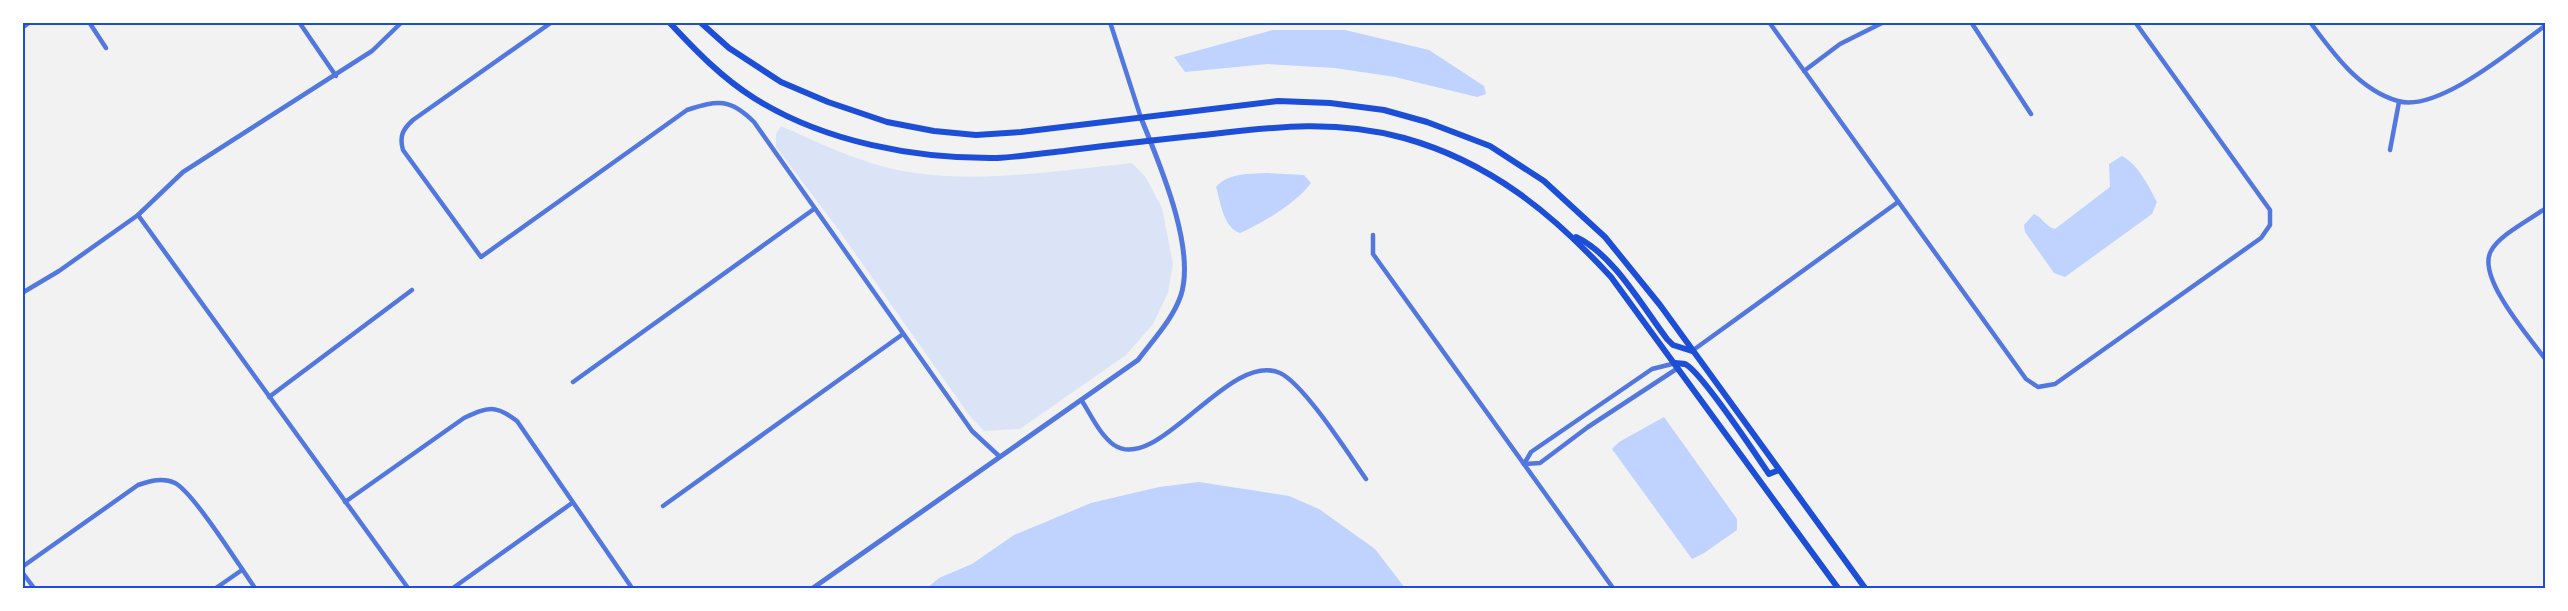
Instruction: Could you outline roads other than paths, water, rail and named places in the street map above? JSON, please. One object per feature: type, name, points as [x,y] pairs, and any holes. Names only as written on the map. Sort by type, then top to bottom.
[{"type":"main road","points":[[669,22],[704,60],[752,97],[793,120],[899,151],[944,157],[1000,158],[1295,125],[1354,128],[1404,138],[1455,157],[1509,184],[1572,234],[1611,277],[1838,588]]},
{"type":"main road","points":[[700,22],[729,48],[781,82],[828,102],[887,122],[934,131],[976,135],[1278,101],[1330,103],[1384,110],[1428,122],[1490,146],[1544,182],[1605,237],[1660,304],[1865,588]]},
{"type":"main road","points":[[1572,234],[1592,244],[1620,276],[1673,345],[1692,351]]},
{"type":"main road","points":[[1677,365],[1685,364],[1692,369],[1769,474],[1779,470]]},
{"type":"street","points":[[22,28],[30,22]]},
{"type":"street","points":[[89,22],[106,48]]},
{"type":"street","points":[[299,22],[336,76]]},
{"type":"street","points":[[22,293],[59,271],[138,215],[183,172],[372,51],[402,22]]},
{"type":"street","points":[[552,22],[404,128],[403,150],[481,257],[687,110],[717,103],[740,108],[754,122],[972,431],[999,456]]},
{"type":"street","points":[[813,588],[1138,360],[1162,330],[1181,294],[1185,257],[1178,221],[1110,22]]},
{"type":"street","points":[[1768,22],[2026,379],[2038,387],[2055,384],[2261,238],[2270,225],[2270,210],[2135,22]]},
{"type":"street","points":[[1804,71],[1840,44],[1884,22]]},
{"type":"street","points":[[1971,22],[2031,114]]},
{"type":"street","points":[[2310,22],[2331,51],[2352,74],[2399,102],[2423,100],[2463,84],[2546,25]]},
{"type":"street","points":[[2390,150],[2399,102]]},
{"type":"street","points":[[1692,351],[1898,202]]},
{"type":"street","points":[[2546,208],[2503,238],[2490,252],[2487,268],[2493,284],[2546,360]]},
{"type":"street","points":[[573,382],[814,209]]},
{"type":"street","points":[[138,215],[408,588]]},
{"type":"street","points":[[1373,235],[1373,254],[1613,588]]},
{"type":"street","points":[[268,397],[412,290]]},
{"type":"street","points":[[663,506],[903,334]]},
{"type":"street","points":[[1524,464],[1531,452],[1652,369],[1677,365]]},
{"type":"street","points":[[1524,464],[1540,463],[1677,365]]},
{"type":"street","points":[[1082,401],[1115,446],[1133,450],[1151,444],[1238,378],[1259,370],[1280,373],[1300,389],[1366,479]]},
{"type":"street","points":[[345,502],[464,418],[486,408],[503,410],[517,421],[632,588]]},
{"type":"street","points":[[1595,408],[1602,418]]},
{"type":"street","points":[[34,588],[22,569],[138,485],[155,479],[174,483],[189,496],[255,588]]},
{"type":"street","points":[[453,588],[572,504]]},
{"type":"street","points":[[216,588],[242,570]]},
{"type":"water","points":[[1273,30],[1345,30],[1429,50],[1484,86],[1486,94],[1477,97],[1395,77],[1335,68],[1267,64],[1185,72],[1174,57]]},
{"type":"water","points":[[2122,156],[2138,170],[2157,202],[2152,214],[2065,277],[2054,273],[2025,232],[2024,225],[2034,214],[2055,229],[2110,187],[2109,164]]},
{"type":"water","points":[[1266,173],[1304,175],[1311,183],[1297,198],[1278,212],[1240,233],[1234,230],[1226,220],[1216,187],[1232,177]]},
{"type":"water","points":[[1664,417],[1737,519],[1737,530],[1692,559],[1612,449],[1619,442]]},
{"type":"water","points":[[1199,482],[1289,496],[1319,509],[1375,549],[1405,588],[927,588],[939,578],[972,564],[1014,535],[1091,503],[1159,487]]}]
